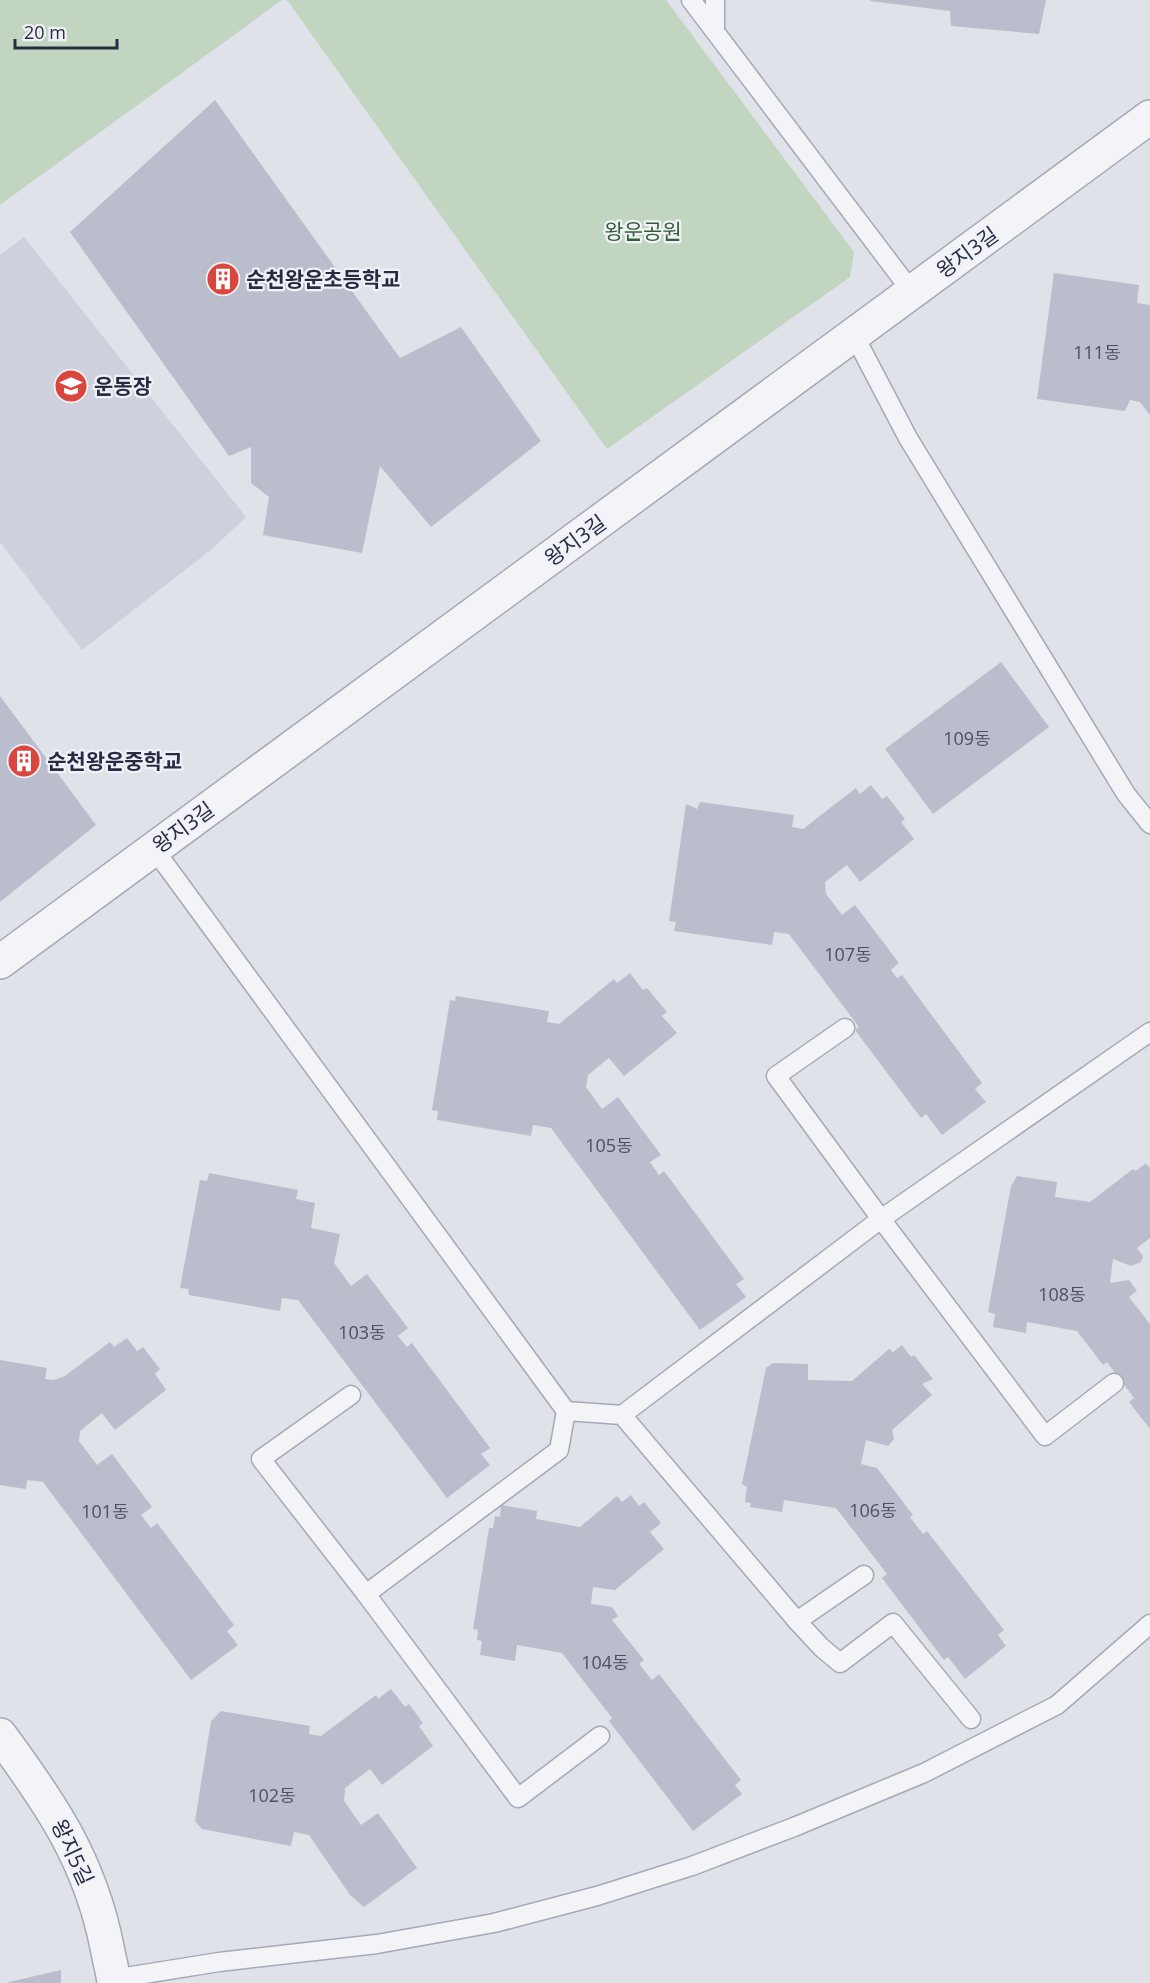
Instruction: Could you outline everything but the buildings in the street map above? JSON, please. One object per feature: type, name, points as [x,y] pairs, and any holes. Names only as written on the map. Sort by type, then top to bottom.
[{"type":"street","name":"왕지3길","points":[[0,962],[1150,117]]},
{"type":"street","name":"왕지5길","points":[[0,1735],[52,1809],[77,1854],[102,1924],[113,1981]]},
{"type":"lane","points":[[691,0],[912,292]]},
{"type":"lane","points":[[715,0],[715,31]]},
{"type":"lane","points":[[854,335],[908,438],[1120,784],[1150,824]]},
{"type":"lane","points":[[154,849],[566,1411],[559,1450],[366,1594]]},
{"type":"lane","points":[[844,1028],[776,1076],[1045,1436],[1114,1383]]},
{"type":"lane","points":[[566,1411],[622,1415],[881,1219],[1150,1032]]},
{"type":"lane","points":[[351,1395],[261,1459],[366,1594],[518,1798],[600,1736]]},
{"type":"lane","points":[[622,1415],[821,1647],[840,1663],[893,1623],[971,1719]]},
{"type":"lane","points":[[797,1620],[864,1575]]},
{"type":"lane","points":[[113,1981],[219,1962],[377,1944],[494,1923],[597,1896],[692,1866],[924,1773],[1057,1705],[1150,1624]]},
{"type":"shaded area","name":"운동장","points":[[24,237],[246,517],[212,549],[82,650],[0,542],[0,255]]},
{"type":"green space","points":[[0,0],[282,0],[0,205]]},
{"type":"green space","name":"왕운공원","points":[[287,0],[666,0],[854,252],[850,277],[607,449]]},
{"type":"place","name":"순천왕운초등학교","points":[[223,279]]},
{"type":"place","name":"운동장","points":[[71,386]]},
{"type":"place","name":"순천왕운중학교","points":[[24,761]]}]
